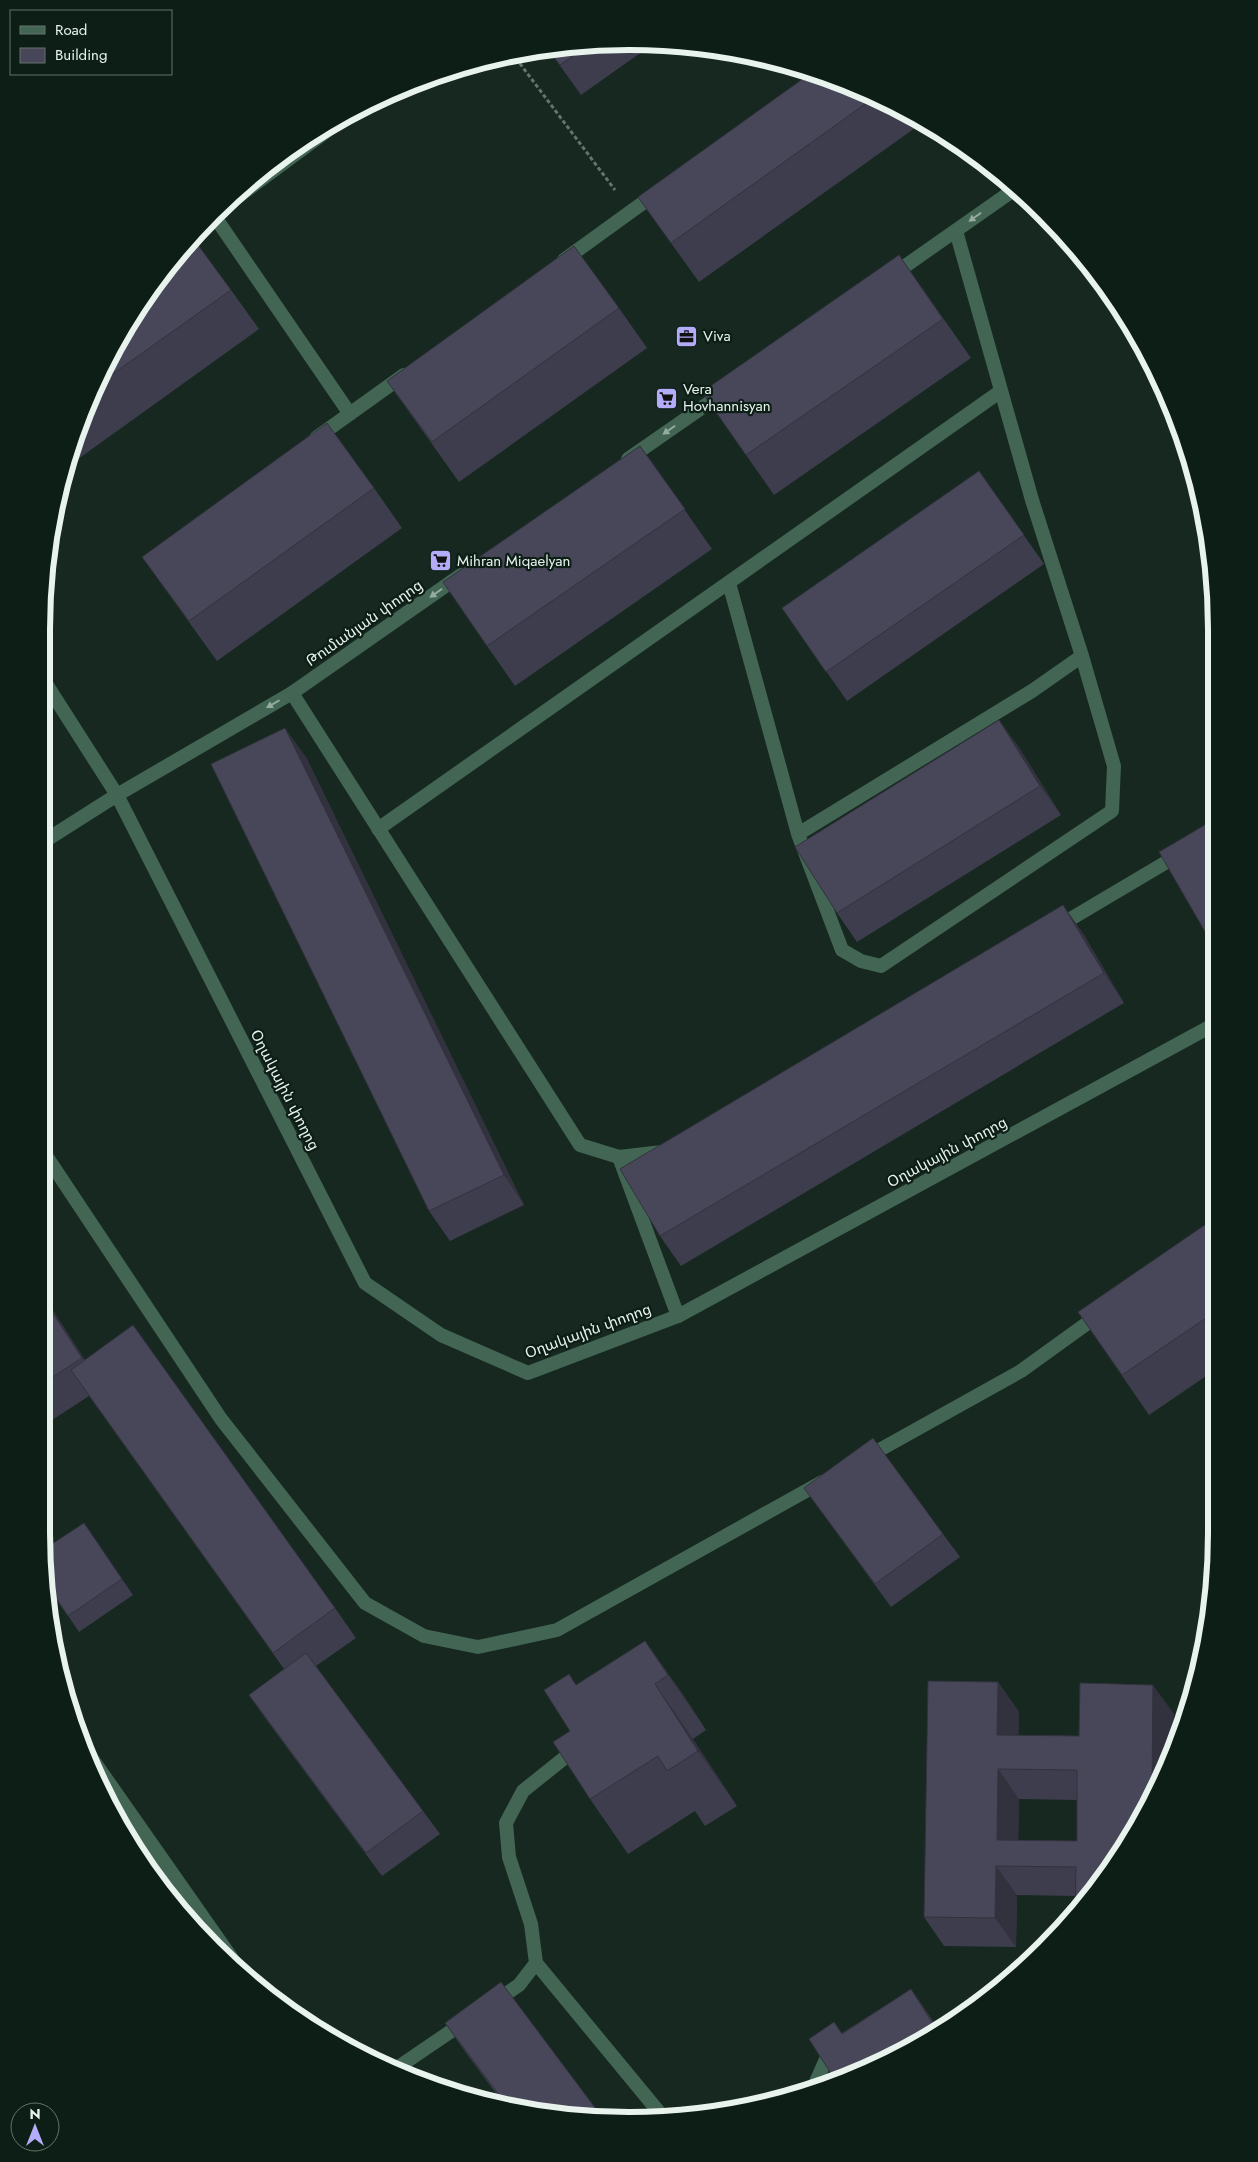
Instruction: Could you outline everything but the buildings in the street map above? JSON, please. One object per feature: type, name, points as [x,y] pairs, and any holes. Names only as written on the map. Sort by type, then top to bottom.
[{"type":"street","points":[[551,269],[670,183]]},
{"type":"street","points":[[882,282],[1010,193]]},
{"type":"street","points":[[218,222],[350,414]]},
{"type":"street","points":[[728,583],[798,834],[842,950],[862,961],[881,966],[1112,812],[1114,766],[1082,656],[1032,500],[956,231]]},
{"type":"street","points":[[304,448],[414,367]]},
{"type":"street","points":[[620,465],[734,385]]},
{"type":"street","points":[[378,829],[1002,391]]},
{"type":"street","name":"Թումանյան փողոց","points":[[50,838],[117,795],[292,693],[472,568]]},
{"type":"street","points":[[798,834],[1032,691],[1082,656]]},
{"type":"street","name":"Օղակային փողոց","points":[[50,690],[117,795],[365,1282],[441,1335],[528,1373],[678,1316],[1208,1028]]},
{"type":"street","points":[[292,693],[580,1145],[619,1157],[674,1151]]},
{"type":"street","points":[[1044,935],[1190,848]]},
{"type":"street","points":[[619,1157],[678,1316]]},
{"type":"street","points":[[50,1162],[221,1419],[365,1603],[424,1636],[478,1647],[557,1630],[832,1477]]},
{"type":"street","points":[[849,1467],[1021,1371],[1114,1303]]},
{"type":"street","points":[[568,1755],[524,1791],[506,1823],[509,1857],[530,1924],[536,1963],[657,2111]]},
{"type":"street","points":[[103,1775],[221,1943]]},
{"type":"street","points":[[401,2065],[519,1986],[536,1963]]},
{"type":"street","points":[[817,2080],[827,2057],[846,2045]]},
{"type":"path","points":[[518,61],[631,211]]},
{"type":"place","name":"Viva","points":[[687,336]]},
{"type":"place","name":"Vera Hovhannisyan","points":[[667,398]]},
{"type":"place","name":"Mihran Miqaelyan","points":[[441,561]]}]
